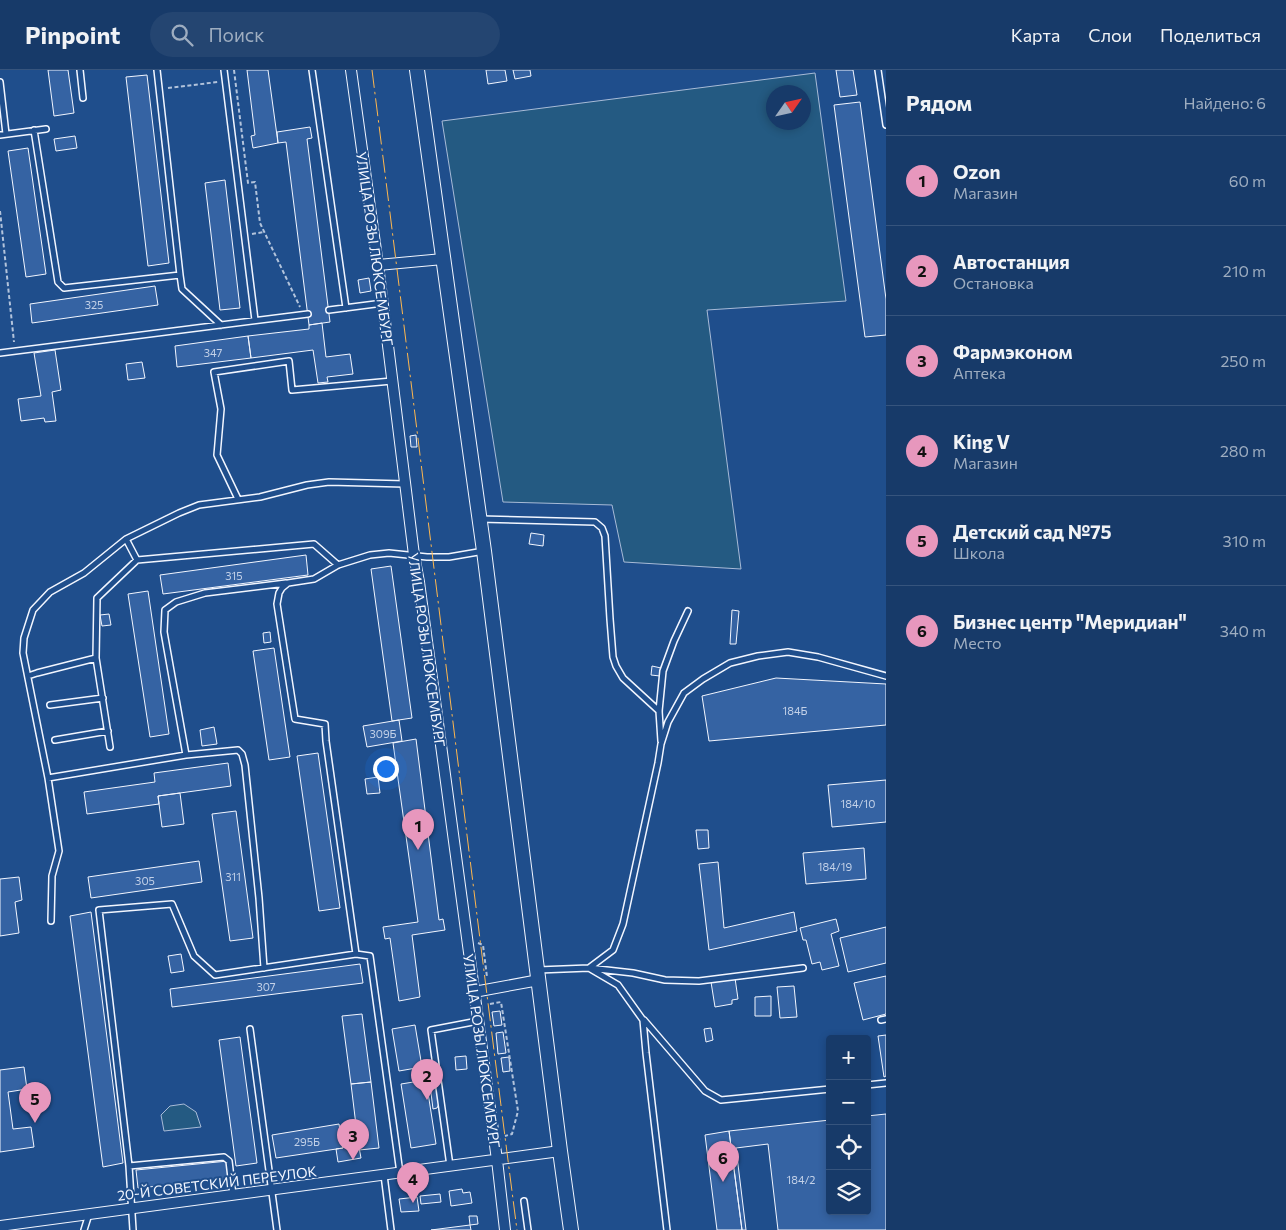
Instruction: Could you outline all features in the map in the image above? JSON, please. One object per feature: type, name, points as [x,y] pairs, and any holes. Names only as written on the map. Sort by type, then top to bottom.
[{"type":"main road","points":[[417,70],[480,519],[571,1230]]},
{"type":"street","name":"УЛИЦА РОЗЫ ЛЮКСЕМБУРГ","points":[[351,70],[505,1230]]},
{"type":"street","points":[[378,265],[443,259]]},
{"type":"street","points":[[474,992],[539,975]]},
{"type":"street","name":"20-Й СОВЕТСКИЙ ПЕРЕУЛОК","points":[[0,1226],[560,1152]]},
{"type":"lane","points":[[80,70],[83,98]]},
{"type":"lane","points":[[157,70],[182,289],[221,325]]},
{"type":"lane","points":[[224,70],[255,320]]},
{"type":"lane","points":[[312,70],[346,308]]},
{"type":"lane","points":[[878,70],[886,126]]},
{"type":"lane","points":[[0,82],[6,134]]},
{"type":"lane","points":[[0,135],[46,128]]},
{"type":"lane","points":[[34,130],[58,282],[64,288],[180,276]]},
{"type":"lane","points":[[329,310],[383,303]]},
{"type":"lane","points":[[0,353],[306,314]]},
{"type":"lane","points":[[238,500],[216,455],[220,409],[214,372],[289,361],[292,390],[393,381]]},
{"type":"lane","points":[[51,921],[52,876],[59,851],[48,778],[23,653],[24,638],[33,610],[50,592],[84,573],[126,539],[199,505],[260,497],[307,485],[329,482],[405,484]]},
{"type":"lane","points":[[480,519],[595,522],[602,528],[605,536],[613,657],[623,678],[659,711]]},
{"type":"lane","points":[[126,539],[137,560]]},
{"type":"lane","points":[[110,747],[96,658],[96,598],[137,560],[314,544],[338,565]]},
{"type":"lane","points":[[186,755],[164,632],[165,610],[176,602],[205,593],[314,579],[338,565],[370,555],[449,557],[484,551]]},
{"type":"lane","points":[[288,583],[279,593],[277,604],[295,719],[325,724],[356,954]]},
{"type":"lane","points":[[661,744],[659,711],[663,671],[688,611]]},
{"type":"lane","points":[[589,968],[613,950],[623,924],[661,744],[668,722],[684,693],[730,663],[758,656],[788,652],[818,657],[886,676]]},
{"type":"lane","points":[[28,676],[96,658]]},
{"type":"lane","points":[[50,705],[103,698]]},
{"type":"lane","points":[[55,740],[108,731]]},
{"type":"lane","points":[[48,778],[186,755],[238,750],[242,754],[245,765],[259,898],[264,968]]},
{"type":"lane","points":[[133,1230],[129,1166],[99,910],[172,904],[194,956],[215,975],[356,954],[370,956],[400,1173]]},
{"type":"lane","points":[[539,975],[589,968],[633,973],[665,980],[699,980],[803,968]]},
{"type":"lane","points":[[589,968],[618,985],[643,1020],[705,1091],[721,1100],[826,1089]]},
{"type":"lane","points":[[643,1020],[667,1230]]},
{"type":"lane","points":[[450,1167],[431,1030],[478,1021]]},
{"type":"lane","points":[[250,1029],[277,1230]]},
{"type":"lane","points":[[871,1085],[886,1083]]},
{"type":"lane","points":[[129,1166],[224,1157],[229,1161],[234,1195]]},
{"type":"lane","points":[[384,1175],[391,1230]]},
{"type":"lane","points":[[524,1201],[528,1230]]},
{"type":"lane","points":[[84,1230],[89,1214]]},
{"type":"path","points":[[234,70],[248,183],[255,182],[260,223],[306,314]]},
{"type":"path","points":[[159,89],[225,81]]},
{"type":"path","points":[[0,210],[15,351]]},
{"type":"path","points":[[244,235],[264,232]]},
{"type":"path","points":[[474,941],[483,945],[487,977]]},
{"type":"path","points":[[490,1004],[501,1002],[518,1111],[512,1134],[502,1137]]},
{"type":"shaded area","points":[[815,73],[846,301],[707,310],[741,569],[624,562],[612,505],[503,502],[442,121]]},
{"type":"shaded area","points":[[184,1104],[196,1112],[201,1127],[164,1131],[161,1115],[170,1106]]},
{"type":"building","points":[[48,70],[68,70],[74,113],[54,116]]},
{"type":"building","points":[[247,70],[268,70],[278,143],[253,148],[251,136],[255,135]]},
{"type":"building","points":[[486,70],[505,70],[507,81],[488,84]]},
{"type":"building","points":[[513,70],[530,70],[531,76],[515,79]]},
{"type":"building","points":[[836,70],[853,70],[857,95],[840,97]]},
{"type":"building","points":[[147,75],[169,263],[148,266],[126,77]]},
{"type":"building","points":[[860,102],[886,299],[886,335],[865,337],[834,105]]},
{"type":"building","points":[[310,127],[312,138],[307,139],[330,322],[309,325],[286,142],[278,143],[277,132]]},
{"type":"building","points":[[75,136],[77,148],[56,151],[54,139]]},
{"type":"building","points":[[28,148],[46,274],[26,277],[8,151]]},
{"type":"building","points":[[225,180],[240,308],[220,310],[205,183]]},
{"type":"building","points":[[369,278],[371,291],[360,293],[358,280]]},
{"type":"building","points":[[155,286],[158,305],[32,323],[30,304]]},
{"type":"building","points":[[322,323],[326,357],[350,354],[353,374],[327,377],[328,382],[318,383],[313,350],[251,358],[248,336],[309,329],[309,325]]},
{"type":"building","points":[[248,336],[251,358],[177,367],[175,346]]},
{"type":"building","points":[[55,350],[61,390],[52,392],[56,421],[45,422],[44,418],[21,421],[18,399],[41,396],[34,353]]},
{"type":"building","points":[[142,362],[145,378],[128,380],[126,364]]},
{"type":"building","points":[[416,435],[417,447],[411,447],[410,436]]},
{"type":"building","points":[[531,533],[544,535],[543,546],[529,544]]},
{"type":"building","points":[[306,555],[308,575],[163,594],[160,575]]},
{"type":"building","points":[[391,566],[412,718],[392,721],[371,569]]},
{"type":"building","points":[[148,591],[169,734],[150,737],[128,594]]},
{"type":"building","points":[[732,610],[739,611],[736,644],[730,644]]},
{"type":"building","points":[[109,614],[111,625],[102,626],[100,615]]},
{"type":"building","points":[[270,632],[271,642],[264,643],[263,633]]},
{"type":"building","points":[[274,648],[290,757],[269,760],[253,651]]},
{"type":"building","points":[[652,666],[661,668],[660,676],[651,675]]},
{"type":"building","points":[[776,678],[886,684],[886,725],[709,741],[702,696]]},
{"type":"building","points":[[399,720],[402,741],[367,747],[363,726]]},
{"type":"building","points":[[214,727],[217,744],[202,746],[200,730]]},
{"type":"building","points":[[416,739],[439,920],[443,919],[445,930],[412,935],[420,997],[399,1001],[390,938],[385,939],[383,927],[418,922],[393,743]]},
{"type":"building","points":[[318,753],[340,908],[319,911],[297,756]]},
{"type":"building","points":[[228,763],[231,786],[158,796],[159,804],[87,814],[84,792],[155,782],[154,773]]},
{"type":"building","points":[[378,777],[380,793],[367,794],[365,779]]},
{"type":"building","points":[[886,780],[886,822],[832,827],[828,785]]},
{"type":"building","points":[[180,793],[184,824],[162,827],[158,796]]},
{"type":"building","points":[[236,811],[253,938],[230,941],[212,814]]},
{"type":"building","points":[[696,830],[708,830],[709,848],[698,849]]},
{"type":"building","points":[[864,848],[866,879],[806,884],[803,853]]},
{"type":"building","points":[[199,861],[202,882],[91,898],[88,877]]},
{"type":"building","points":[[718,862],[724,928],[794,912],[797,931],[709,950],[699,864]]},
{"type":"building","points":[[19,877],[22,900],[15,902],[19,933],[0,936],[0,879]]},
{"type":"building","points":[[91,912],[123,1163],[103,1167],[70,916]]},
{"type":"building","points":[[836,919],[839,931],[831,934],[839,966],[822,970],[820,962],[812,964],[806,940],[803,940],[800,928]]},
{"type":"building","points":[[886,927],[886,963],[848,972],[840,938]]},
{"type":"building","points":[[181,954],[184,971],[171,973],[168,956]]},
{"type":"building","points":[[360,964],[363,983],[172,1007],[170,989]]},
{"type":"building","points":[[886,976],[886,1014],[863,1020],[854,983]]},
{"type":"building","points":[[735,978],[738,999],[732,1000],[732,1004],[715,1007],[711,982]]},
{"type":"building","points":[[794,986],[797,1017],[780,1018],[777,987]]},
{"type":"building","points":[[771,996],[771,1016],[755,1016],[755,997]]},
{"type":"building","points":[[500,1011],[502,1025],[494,1026],[492,1012]]},
{"type":"building","points":[[362,1014],[371,1082],[351,1084],[342,1016]]},
{"type":"building","points":[[415,1025],[422,1067],[399,1071],[392,1029]]},
{"type":"building","points":[[711,1028],[713,1040],[706,1042],[704,1029]]},
{"type":"building","points":[[503,1032],[506,1053],[498,1054],[496,1033]]},
{"type":"building","points":[[886,1035],[886,1076],[884,1077],[878,1036]]},
{"type":"building","points":[[240,1037],[257,1163],[236,1166],[219,1040]]},
{"type":"building","points":[[466,1056],[467,1069],[456,1070],[455,1057]]},
{"type":"building","points":[[509,1057],[510,1071],[503,1072],[501,1058]]},
{"type":"building","points":[[24,1067],[27,1089],[8,1092],[13,1129],[31,1127],[34,1147],[0,1152],[0,1070]]},
{"type":"building","points":[[426,1080],[436,1144],[411,1148],[401,1084]]},
{"type":"building","points":[[371,1082],[379,1148],[359,1150],[351,1084]]},
{"type":"building","points":[[436,1084],[439,1104],[437,1108],[433,1109],[430,1085]]},
{"type":"building","points":[[886,1114],[886,1230],[778,1230],[768,1144],[736,1148],[746,1230],[742,1230],[729,1131],[826,1120],[826,1215],[871,1215],[871,1116]]},
{"type":"building","points":[[339,1124],[343,1148],[276,1158],[272,1135]]},
{"type":"building","points":[[356,1131],[361,1158],[338,1162],[336,1149],[343,1148],[340,1133]]},
{"type":"building","points":[[729,1131],[742,1230],[717,1230],[705,1135]]},
{"type":"building","points":[[228,1161],[230,1179],[138,1188],[136,1170]]},
{"type":"building","points":[[462,1189],[463,1193],[470,1192],[472,1203],[451,1206],[449,1191]]},
{"type":"building","points":[[440,1194],[441,1202],[421,1204],[420,1196]]},
{"type":"building","points":[[417,1197],[419,1211],[401,1212],[399,1199]]},
{"type":"building","points":[[469,1216],[477,1216],[478,1224],[470,1225]]},
{"type":"building","points":[[470,1225],[471,1230],[431,1230]]},
{"type":"power","points":[[372,70],[517,1230]]},
{"type":"place","name":"Ozon","points":[[418,850]]},
{"type":"place","name":"Автостанция","points":[[427,1100]]},
{"type":"place","name":"Детский сад №75","points":[[35,1123]]},
{"type":"place","name":"Фармэконом","points":[[353,1160]]},
{"type":"place","name":"Бизнес центр \"Меридиан\"","points":[[723,1182]]},
{"type":"place","name":"King V","points":[[413,1203]]}]
